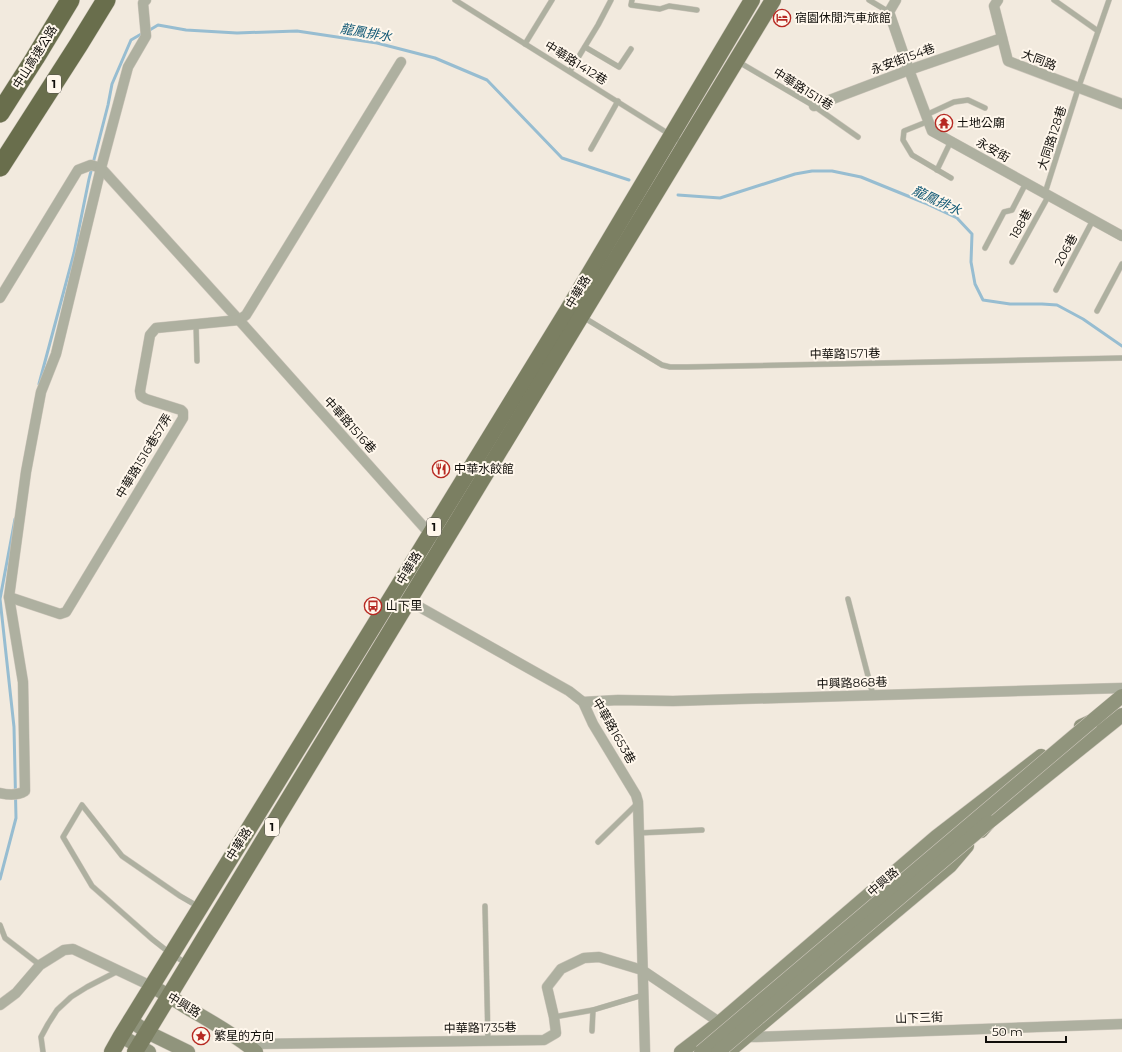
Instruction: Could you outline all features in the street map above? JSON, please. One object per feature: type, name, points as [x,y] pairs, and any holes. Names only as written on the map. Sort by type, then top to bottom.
[{"type":"highway","name":"中山高速公路","points":[[0,113],[70,0]]},
{"type":"highway","name":"1","points":[[0,167],[106,0]]},
{"type":"main road","name":"中華路","points":[[112,1052],[120,1036],[567,311],[752,0]]},
{"type":"main road","name":"中華路","points":[[141,1050],[148,1032],[188,964],[410,601],[773,0]]},
{"type":"main road","points":[[394,593],[410,601]]},
{"type":"street","points":[[0,793],[8,795],[25,791],[23,682],[9,597],[26,472],[41,392],[56,354],[101,168],[128,67],[146,36],[143,3],[146,0]]},
{"type":"street","points":[[889,12],[896,0]]},
{"type":"street","name":"大同路","points":[[998,0],[994,6],[1008,61],[1122,104]]},
{"type":"street","name":"永安街","points":[[889,12],[932,131],[1122,236]]},
{"type":"street","name":"永安街154巷","points":[[814,106],[909,70],[1002,38]]},
{"type":"street","points":[[239,320],[246,315],[400,62]]},
{"type":"street","points":[[0,298],[78,170],[91,165],[101,168]]},
{"type":"street","name":"中華路1516巷","points":[[101,168],[430,534],[444,544]]},
{"type":"street","name":"中華路1516巷57弄","points":[[9,597],[60,614],[66,612],[183,418],[183,412],[181,410],[141,396],[140,390],[150,335],[156,328],[239,320]]},
{"type":"street","name":"中華路1653巷","points":[[410,601],[569,691],[583,702],[593,724],[636,795],[638,802],[645,1052]]},
{"type":"street","name":"中興路868巷","points":[[583,702],[618,700],[673,701],[1122,688]]},
{"type":"street","name":"中興路","points":[[701,1052],[1122,696]]},
{"type":"street","name":"中興路","points":[[718,1052],[989,822],[1122,715]]},
{"type":"street","name":"中興路","points":[[681,1052],[720,1023],[936,837],[1081,726],[1092,721]]},
{"type":"street","name":"中興路","points":[[728,1052],[748,1037],[950,866],[989,822]]},
{"type":"street","points":[[0,1005],[16,993],[40,965],[64,950],[73,949],[151,986]]},
{"type":"street","name":"中華路1735巷","points":[[251,1048],[544,1040],[556,1033],[554,1016],[547,986],[561,969],[584,958],[599,957],[642,970]]},
{"type":"street","name":"山下三街","points":[[642,970],[720,1023],[737,1033],[748,1037],[1122,1024]]},
{"type":"street","name":"中興路","points":[[151,986],[251,1048]]},
{"type":"street","points":[[130,1020],[148,1032],[188,1052]]},
{"type":"street","points":[[120,1036],[141,1050]]},
{"type":"lane","name":"中華路1412巷","points":[[455,0],[686,144]]},
{"type":"lane","points":[[525,44],[552,0]]},
{"type":"lane","points":[[570,71],[612,0]]},
{"type":"lane","points":[[632,0],[632,5],[660,9],[669,6],[697,10]]},
{"type":"lane","points":[[869,0],[889,12]]},
{"type":"lane","points":[[1054,0],[1098,31]]},
{"type":"lane","name":"大同路128巷","points":[[1047,194],[1078,88],[1109,0]]},
{"type":"lane","points":[[585,47],[620,67],[631,49]]},
{"type":"lane","name":"中華路1511巷","points":[[736,61],[814,106],[858,137]]},
{"type":"lane","points":[[951,178],[912,155],[903,140],[904,131],[954,102],[968,100],[985,108]]},
{"type":"lane","points":[[591,150],[618,101]]},
{"type":"lane","points":[[937,170],[951,141]]},
{"type":"lane","points":[[985,248],[1004,212],[1012,210],[1026,183]]},
{"type":"lane","name":"188巷","points":[[1012,262],[1047,194]]},
{"type":"lane","name":"206巷","points":[[1056,290],[1094,220]]},
{"type":"lane","points":[[1097,311],[1122,264]]},
{"type":"lane","name":"中華路1571巷","points":[[582,316],[662,365],[670,367],[1122,358]]},
{"type":"lane","points":[[196,324],[197,361]]},
{"type":"lane","points":[[848,599],[873,695]]},
{"type":"lane","points":[[598,842],[638,802]]},
{"type":"lane","points":[[188,964],[171,954],[92,886],[63,837],[82,805],[122,856],[180,896],[200,907]]},
{"type":"lane","points":[[639,833],[702,830]]},
{"type":"lane","points":[[485,906],[488,1041]]},
{"type":"lane","points":[[0,925],[5,938],[40,965]]},
{"type":"lane","points":[[43,1052],[41,1037],[57,1010],[71,997],[118,971]]},
{"type":"lane","points":[[554,1016],[592,1010],[643,995]]},
{"type":"lane","points":[[592,1010],[592,1031]]},
{"type":"waterway","name":"龍鳳排水","points":[[148,31],[158,25],[186,30],[237,33],[297,31],[377,43],[435,58],[487,80],[562,158],[629,180]]},
{"type":"waterway","points":[[39,384],[74,253],[89,179],[112,84],[131,40],[143,33]]},
{"type":"waterway","name":"龍鳳排水","points":[[678,195],[720,198],[795,174],[812,171],[832,171],[861,177],[925,203],[957,218],[972,234],[971,262],[975,284],[983,300],[1010,304],[1057,305],[1083,319],[1122,346]]},
{"type":"waterway","points":[[0,879],[16,818],[14,727],[0,599],[15,519]]},
{"type":"place","name":"宿園休閒汽車旅館","points":[[782,18]]},
{"type":"place","name":"土地公廟","points":[[944,123]]},
{"type":"place","name":"中華水餃館","points":[[441,469]]},
{"type":"place","name":"山下里","points":[[373,606]]},
{"type":"place","name":"繁星的方向","points":[[201,1036]]}]
